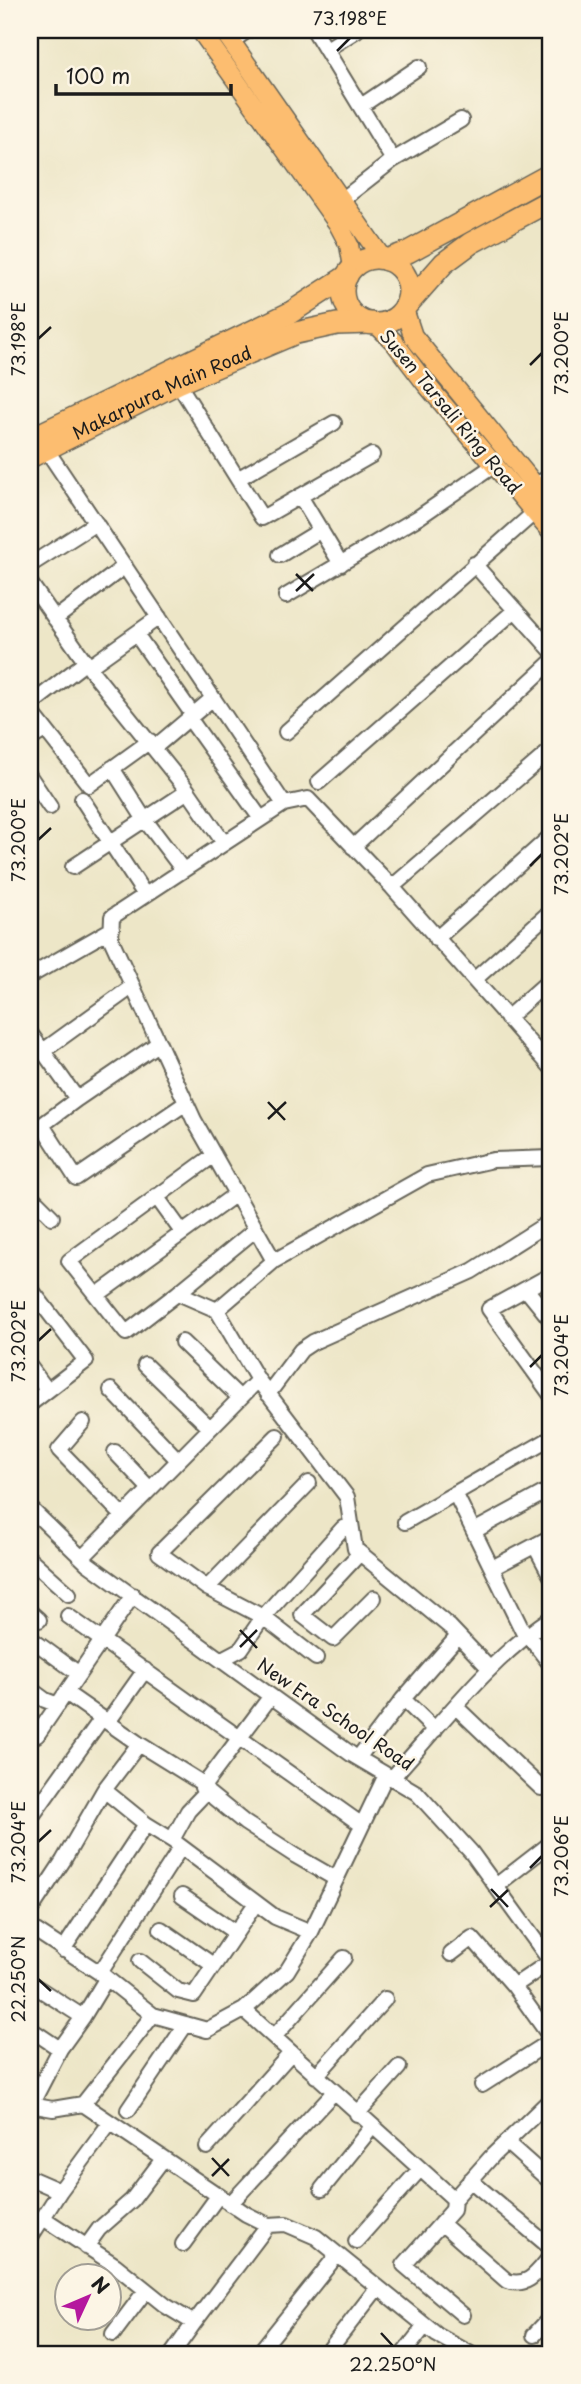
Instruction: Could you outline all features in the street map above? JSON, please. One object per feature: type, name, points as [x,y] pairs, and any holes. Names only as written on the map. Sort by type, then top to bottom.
[{"type":"highway","points":[[293,323],[350,272],[372,258],[384,259],[408,252],[551,174]]},
{"type":"highway","points":[[293,323],[373,323],[391,320],[444,263],[471,243],[551,201]]},
{"type":"highway","points":[[384,259],[400,268],[406,276],[409,296],[405,307]]},
{"type":"highway","points":[[350,272],[344,296],[347,306],[361,320],[373,323]]},
{"type":"highway","name":"Makarpura Main Road","points":[[35,448],[178,383],[293,323]]},
{"type":"highway","name":"Makarpura Main Road","points":[[35,448],[293,323]]},
{"type":"main road","points":[[200,30],[338,224],[349,245],[350,272]]},
{"type":"main road","points":[[226,33],[384,259]]},
{"type":"main road","name":"Susen Tarsali Ring Road","points":[[405,307],[413,336],[534,485],[551,533]]},
{"type":"main road","name":"Susen Tarsali Ring Road","points":[[373,323],[394,342],[426,384],[496,464],[543,509]]},
{"type":"street","points":[[226,33],[248,30]]},
{"type":"street","points":[[314,30],[393,160]]},
{"type":"street","points":[[327,49],[357,30]]},
{"type":"street","points":[[361,106],[419,67]]},
{"type":"street","points":[[343,198],[393,160],[461,120]]},
{"type":"street","points":[[178,383],[262,518],[372,455]]},
{"type":"street","points":[[239,478],[334,423]]},
{"type":"street","points":[[35,448],[96,523],[284,804]]},
{"type":"street","points":[[286,596],[419,517],[496,464]]},
{"type":"street","points":[[534,485],[551,477]]},
{"type":"street","points":[[300,496],[341,564]]},
{"type":"street","points":[[286,732],[474,564],[543,509]]},
{"type":"street","points":[[30,565],[96,523]]},
{"type":"street","points":[[280,555],[321,530]]},
{"type":"street","points":[[474,564],[551,650]]},
{"type":"street","points":[[55,619],[125,566]]},
{"type":"street","points":[[30,583],[88,664],[188,791],[224,844]]},
{"type":"street","points":[[319,782],[514,611]]},
{"type":"street","points":[[159,617],[30,707],[89,785],[191,717],[213,698]]},
{"type":"street","points":[[136,634],[261,819]]},
{"type":"street","points":[[354,847],[551,662]]},
{"type":"street","points":[[30,740],[46,730]]},
{"type":"street","points":[[392,887],[551,750]]},
{"type":"street","points":[[112,768],[145,820],[183,870]]},
{"type":"street","points":[[30,777],[50,807]]},
{"type":"street","points":[[74,867],[188,791]]},
{"type":"street","points":[[82,799],[145,895]]},
{"type":"street","points":[[274,1261],[186,1103],[111,939],[112,917],[284,804],[308,799],[392,887],[551,1067]]},
{"type":"street","points":[[436,939],[551,836]]},
{"type":"street","points":[[474,980],[551,911]]},
{"type":"street","points":[[30,976],[112,929]]},
{"type":"street","points":[[507,1018],[551,979]]},
{"type":"street","points":[[43,1051],[133,986]]},
{"type":"street","points":[[30,1033],[77,1099]]},
{"type":"street","points":[[159,1043],[42,1125],[76,1178],[186,1103]]},
{"type":"street","points":[[214,1156],[69,1261],[126,1334],[256,1229]]},
{"type":"street","points":[[217,1310],[274,1261],[427,1175],[493,1160],[551,1158]]},
{"type":"street","points":[[97,1294],[236,1194]]},
{"type":"street","points":[[30,1195],[52,1217]]},
{"type":"street","points":[[156,1196],[182,1232]]},
{"type":"street","points":[[268,1394],[300,1350],[313,1342],[472,1271],[551,1221]]},
{"type":"street","points":[[551,1275],[489,1309],[551,1395]]},
{"type":"street","points":[[30,1288],[86,1361],[30,1404]]},
{"type":"street","points":[[526,1289],[551,1320]]},
{"type":"street","points":[[178,1293],[217,1310],[258,1380],[347,1497],[355,1549],[458,1636],[490,1669]]},
{"type":"street","points":[[181,1342],[240,1398]]},
{"type":"street","points":[[145,1365],[210,1428]]},
{"type":"street","points":[[30,1367],[47,1390]]},
{"type":"street","points":[[82,1558],[258,1380]]},
{"type":"street","points":[[111,1390],[178,1460]]},
{"type":"street","points":[[83,1422],[59,1450],[123,1516]]},
{"type":"street","points":[[277,1436],[159,1553],[207,1588],[263,1617],[316,1658]]},
{"type":"street","points":[[405,1522],[548,1440]]},
{"type":"street","points":[[115,1452],[150,1489]]},
{"type":"street","points":[[207,1588],[309,1483]]},
{"type":"street","points":[[474,1531],[551,1489]]},
{"type":"street","points":[[455,1493],[526,1635],[551,1665]]},
{"type":"street","name":"New Era School Road","points":[[30,1508],[82,1558],[358,1758],[417,1793],[471,1852],[551,1962]]},
{"type":"street","points":[[222,1659],[241,1649],[263,1617],[343,1528]]},
{"type":"street","points":[[492,1568],[551,1537]]},
{"type":"street","points":[[535,1546],[551,1576]]},
{"type":"street","points":[[360,1553],[302,1615],[333,1639],[374,1598]]},
{"type":"street","points":[[30,1559],[69,1594]]},
{"type":"street","points":[[32,1740],[133,1595]]},
{"type":"street","points":[[68,1616],[362,1825]]},
{"type":"street","points":[[31,1930],[103,1976],[153,2015],[207,2030],[244,2010],[287,1971],[311,1932],[362,1825],[389,1777],[490,1669],[526,1635],[551,1618]]},
{"type":"street","points":[[358,1758],[403,1699],[458,1636]]},
{"type":"street","points":[[34,1641],[79,1674]]},
{"type":"street","points":[[30,1819],[145,1670]]},
{"type":"street","points":[[30,1689],[45,1700],[62,1699],[105,1720],[206,1788],[245,1823],[336,1879]]},
{"type":"street","points":[[153,2015],[83,2104],[53,2109],[30,2105],[60,2049],[83,2017],[176,1844],[188,1811],[271,1696]]},
{"type":"street","points":[[403,1699],[435,1730]]},
{"type":"street","points":[[456,1707],[541,1788]]},
{"type":"street","points":[[30,1911],[104,1790],[139,1744]]},
{"type":"street","points":[[104,1790],[146,1824],[275,1917],[311,1932]]},
{"type":"street","points":[[63,1950],[146,1824]]},
{"type":"street","points":[[496,1885],[551,1843]]},
{"type":"street","points":[[182,1896],[236,1933]]},
{"type":"street","points":[[140,1961],[178,1991],[194,1995],[256,1903]]},
{"type":"street","points":[[161,1928],[213,1965]]},
{"type":"street","points":[[451,1954],[472,1938],[514,1986],[551,2039],[482,2085]]},
{"type":"street","points":[[274,2038],[344,1958]]},
{"type":"street","points":[[514,1986],[551,1962]]},
{"type":"street","points":[[30,1983],[83,2017]]},
{"type":"street","points":[[316,2076],[385,1999]]},
{"type":"street","points":[[244,2010],[454,2199]]},
{"type":"street","points":[[128,2110],[186,2024]]},
{"type":"street","points":[[32,2036],[60,2049]]},
{"type":"street","points":[[207,2147],[291,2053]]},
{"type":"street","points":[[357,2114],[399,2067]]},
{"type":"street","points":[[230,2204],[334,2092]]},
{"type":"street","points":[[83,2104],[230,2204],[268,2225],[286,2224],[316,2237],[425,2326],[470,2354]]},
{"type":"street","points":[[463,2315],[404,2265],[453,2210],[454,2199],[470,2180],[506,2142],[549,2104]]},
{"type":"street","points":[[30,2234],[32,2235],[60,2191],[110,2123]]},
{"type":"street","points":[[322,2189],[372,2127]]},
{"type":"street","points":[[506,2142],[551,2182]]},
{"type":"street","points":[[86,2246],[99,2229],[132,2200],[163,2159]]},
{"type":"street","points":[[356,2241],[420,2169]]},
{"type":"street","points":[[30,2178],[60,2191]]},
{"type":"street","points":[[470,2180],[551,2248]]},
{"type":"street","points":[[183,2244],[218,2196]]},
{"type":"street","points":[[43,2218],[194,2323]]},
{"type":"street","points":[[441,2223],[508,2281],[516,2284],[522,2284],[532,2278],[551,2256]]},
{"type":"street","points":[[172,2354],[268,2225]]},
{"type":"street","points":[[258,2354],[337,2255]]},
{"type":"street","points":[[326,2354],[378,2287]]},
{"type":"street","points":[[113,2334],[146,2290]]},
{"type":"street","points":[[534,2335],[551,2317]]},
{"type":"street","points":[[402,2354],[425,2326]]}]
